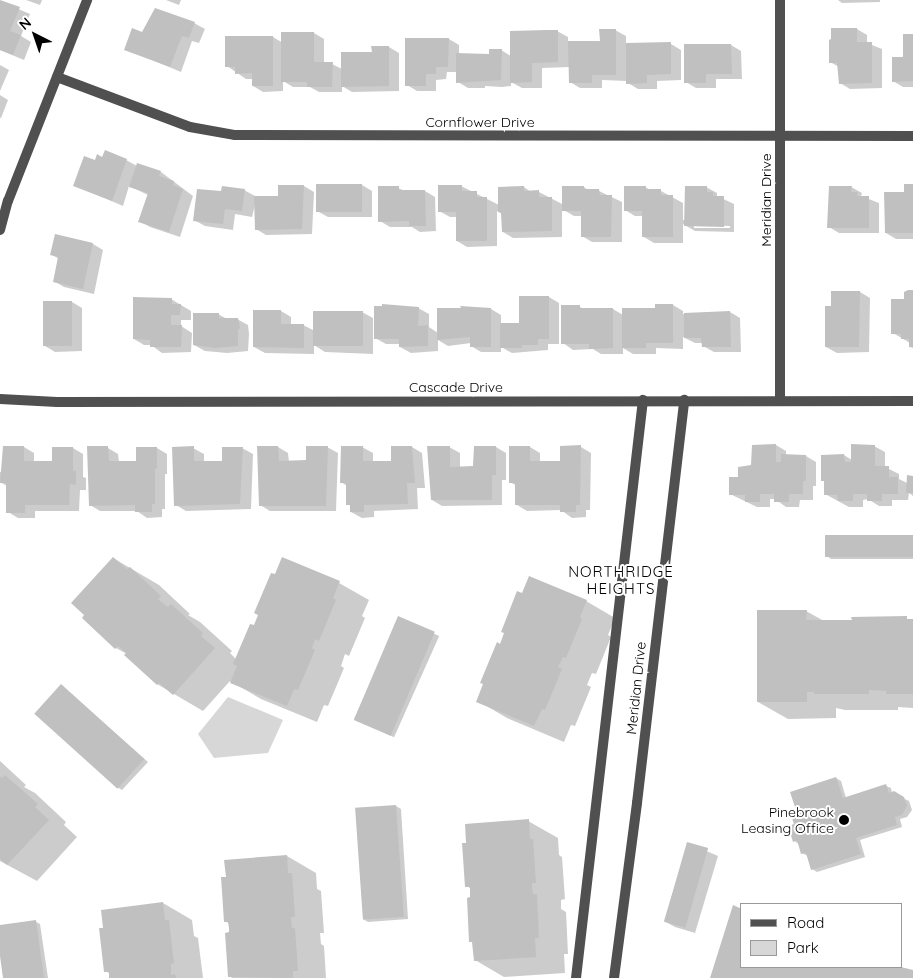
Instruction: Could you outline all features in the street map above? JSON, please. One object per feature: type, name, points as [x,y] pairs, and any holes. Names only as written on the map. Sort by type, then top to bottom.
[{"type":"street","points":[[0,230],[8,201],[87,0]]},
{"type":"street","name":"Meridian Drive","points":[[780,0],[780,400]]},
{"type":"street","name":"Cornflower Drive","points":[[57,77],[190,127],[235,135],[913,136]]},
{"type":"street","name":"Cascade Drive","points":[[0,399],[57,402],[913,401]]},
{"type":"street","name":"Meridian Drive","points":[[576,978],[643,400]]},
{"type":"street","name":"Meridian Drive","points":[[614,978],[637,803],[684,400]]},
{"type":"green space","points":[[228,697],[283,720],[268,753],[214,758],[198,734]]},
{"type":"building","points":[[0,0],[20,7],[10,31],[21,35],[13,55],[0,50]]},
{"type":"building","points":[[155,8],[195,22],[189,38],[182,36],[170,67],[124,50],[132,28],[142,32]]},
{"type":"building","points":[[831,28],[857,28],[857,42],[872,42],[872,83],[839,84],[837,63],[829,63]]},
{"type":"building","points":[[599,29],[616,29],[616,75],[592,75],[592,83],[569,83],[568,41],[600,41]]},
{"type":"building","points":[[558,30],[558,62],[532,63],[532,82],[510,83],[510,31]]},
{"type":"building","points":[[281,32],[314,32],[314,62],[333,62],[332,87],[307,87],[307,82],[281,82]]},
{"type":"building","points":[[903,34],[913,34],[913,81],[892,82],[892,57],[903,57]]},
{"type":"building","points":[[225,36],[273,36],[273,86],[252,86],[252,73],[235,74],[235,67],[225,67]]},
{"type":"building","points":[[405,38],[449,38],[448,67],[436,67],[436,74],[426,74],[426,86],[405,86]]},
{"type":"building","points":[[671,42],[671,74],[647,75],[647,83],[626,84],[626,43]]},
{"type":"building","points":[[684,44],[731,44],[732,74],[706,74],[706,83],[684,83]]},
{"type":"building","points":[[371,46],[389,46],[389,86],[341,87],[341,52],[372,52]]},
{"type":"building","points":[[489,49],[502,49],[501,80],[456,83],[456,53],[489,54]]},
{"type":"building","points":[[105,150],[127,159],[112,201],[73,186],[84,156],[95,160],[97,154],[102,157]]},
{"type":"building","points":[[137,163],[161,171],[159,176],[174,181],[173,185],[183,189],[169,232],[138,222],[148,193],[129,187]]},
{"type":"building","points":[[316,184],[362,184],[362,212],[316,212]]},
{"type":"building","points":[[904,184],[913,184],[913,233],[885,233],[884,192],[904,192]]},
{"type":"building","points":[[278,185],[304,185],[302,229],[255,230],[254,196],[278,196]]},
{"type":"building","points":[[438,185],[462,185],[462,191],[477,191],[477,197],[487,197],[487,241],[456,241],[456,212],[438,212]]},
{"type":"building","points":[[222,186],[245,189],[242,211],[225,209],[223,224],[193,221],[197,189],[221,191]]},
{"type":"building","points":[[378,186],[399,186],[399,190],[425,190],[426,226],[409,226],[409,221],[378,222]]},
{"type":"building","points":[[524,186],[524,191],[539,190],[539,197],[552,197],[552,231],[502,232],[501,213],[498,212],[498,187]]},
{"type":"building","points":[[562,186],[584,186],[584,189],[599,189],[600,195],[612,195],[611,237],[581,237],[581,211],[562,211]]},
{"type":"building","points":[[624,186],[646,186],[646,189],[661,189],[661,195],[673,195],[673,237],[642,237],[642,211],[624,211]]},
{"type":"building","points":[[685,186],[707,186],[707,192],[713,192],[713,196],[724,196],[724,227],[684,226]]},
{"type":"building","points":[[829,186],[852,186],[851,192],[858,192],[857,196],[869,196],[869,228],[827,228]]},
{"type":"building","points":[[55,234],[93,243],[83,289],[53,282],[58,257],[50,255]]},
{"type":"building","points":[[913,290],[913,347],[909,347],[909,339],[901,339],[901,334],[891,334],[891,299],[904,299],[904,292]]},
{"type":"building","points":[[831,291],[860,291],[859,347],[825,347],[825,306],[831,306]]},
{"type":"building","points":[[519,296],[549,296],[549,339],[538,339],[538,345],[522,345],[522,348],[500,348],[500,323],[519,323]]},
{"type":"building","points":[[133,297],[172,298],[172,304],[181,304],[180,315],[171,315],[171,325],[182,325],[181,347],[150,347],[150,340],[133,339]]},
{"type":"building","points":[[43,301],[72,301],[72,346],[43,346]]},
{"type":"building","points":[[382,304],[419,307],[418,326],[428,325],[428,346],[399,347],[399,339],[374,339],[374,306],[382,306]]},
{"type":"building","points":[[655,304],[673,304],[673,343],[646,343],[646,348],[622,348],[622,308],[655,308]]},
{"type":"building","points":[[561,305],[580,305],[580,308],[613,308],[613,348],[589,349],[589,344],[561,344]]},
{"type":"building","points":[[460,306],[491,308],[491,347],[470,347],[470,337],[437,340],[437,308],[461,308]]},
{"type":"building","points":[[253,310],[281,310],[281,324],[304,324],[304,348],[253,347]]},
{"type":"building","points":[[313,311],[363,311],[363,346],[313,346]]},
{"type":"building","points":[[730,311],[731,347],[702,347],[701,338],[684,338],[684,313]]},
{"type":"building","points":[[193,313],[219,313],[219,318],[238,318],[240,328],[238,330],[238,346],[215,348],[193,345]]},
{"type":"building","points":[[776,444],[776,462],[781,462],[781,454],[806,455],[806,481],[803,481],[803,494],[789,494],[789,502],[774,502],[774,494],[760,494],[760,502],[745,502],[745,495],[729,495],[729,477],[738,477],[738,467],[751,465],[752,445]]},
{"type":"building","points":[[851,444],[875,445],[875,466],[889,466],[889,477],[898,477],[898,494],[882,494],[882,501],[867,501],[867,494],[853,494],[853,501],[838,501],[837,495],[824,495],[824,481],[821,481],[821,455],[844,454],[845,462],[851,462]]},
{"type":"building","points":[[581,445],[580,505],[576,505],[576,512],[560,512],[560,505],[515,505],[515,483],[509,483],[509,446],[530,446],[530,461],[560,461],[560,446]]},
{"type":"building","points":[[3,446],[24,446],[24,461],[52,461],[52,447],[73,447],[73,471],[76,471],[76,485],[70,484],[69,505],[25,505],[25,513],[6,513],[6,483],[0,483]]},
{"type":"building","points":[[87,446],[108,446],[109,461],[136,461],[136,447],[157,447],[155,504],[152,504],[152,512],[135,512],[135,505],[89,506]]},
{"type":"building","points":[[194,446],[194,461],[222,461],[222,447],[243,447],[240,504],[174,506],[172,447]]},
{"type":"building","points":[[257,446],[278,446],[279,461],[306,460],[306,446],[328,446],[326,506],[259,506]]},
{"type":"building","points":[[341,446],[363,446],[363,461],[391,461],[391,446],[412,446],[415,483],[407,483],[408,504],[364,505],[364,512],[350,512],[350,505],[346,505],[346,483],[340,483]]},
{"type":"building","points":[[427,446],[450,446],[450,467],[473,466],[474,446],[496,446],[496,475],[492,475],[492,500],[431,500]]},
{"type":"building","points":[[907,475],[913,476],[913,493],[906,493]]},
{"type":"building","points":[[825,535],[913,535],[913,557],[825,557]]},
{"type":"building","points":[[113,557],[127,569],[130,567],[161,596],[158,599],[168,607],[171,604],[203,633],[201,636],[215,648],[173,695],[159,683],[157,685],[124,655],[126,653],[118,646],[115,649],[82,618],[84,615],[71,603]]},
{"type":"building","points":[[282,557],[340,581],[333,598],[336,600],[319,641],[315,639],[312,648],[315,650],[298,690],[294,689],[287,706],[230,683],[237,666],[233,664],[250,624],[254,625],[258,615],[254,613],[271,573],[275,574]]},
{"type":"building","points":[[529,576],[587,600],[580,617],[582,619],[566,658],[563,657],[558,667],[562,669],[545,710],[542,709],[534,726],[476,702],[483,684],[480,683],[497,642],[500,644],[504,633],[501,632],[517,591],[522,593]]},
{"type":"building","points":[[757,610],[807,610],[806,620],[852,620],[851,617],[907,616],[907,619],[913,619],[913,694],[886,694],[886,691],[869,690],[869,694],[814,694],[814,692],[807,692],[807,702],[757,702]]},
{"type":"building","points":[[398,616],[435,632],[391,736],[354,720]]},
{"type":"building","points":[[61,684],[144,759],[117,789],[34,714]]},
{"type":"building","points":[[5,775],[38,804],[35,807],[49,820],[7,865],[0,859],[0,776],[2,778]]},
{"type":"building","name":"Pinebrook Leasing Office","points":[[836,777],[843,798],[886,784],[889,793],[894,791],[904,797],[907,806],[902,815],[895,817],[897,825],[856,838],[861,854],[811,870],[806,853],[801,854],[797,840],[793,842],[788,826],[794,824],[790,812],[796,810],[790,792]]},
{"type":"building","points":[[396,805],[404,917],[363,920],[355,808]]},
{"type":"building","points":[[529,819],[530,839],[533,839],[536,883],[532,883],[532,887],[533,894],[537,894],[539,938],[535,938],[536,957],[474,961],[472,942],[469,942],[467,898],[470,897],[470,887],[465,887],[462,843],[466,843],[465,824]]},
{"type":"building","points":[[687,842],[708,848],[685,928],[664,922]]},
{"type":"building","points":[[287,855],[288,873],[292,873],[295,917],[291,917],[292,928],[295,928],[298,971],[293,971],[293,978],[228,977],[225,933],[229,932],[229,928],[228,922],[224,922],[221,877],[226,877],[224,860]]},
{"type":"building","points":[[163,902],[165,920],[169,920],[174,963],[171,964],[171,975],[175,974],[176,978],[109,978],[109,972],[104,972],[99,928],[103,928],[101,910]]},
{"type":"building","points":[[733,905],[740,908],[740,968],[903,968],[913,970],[913,978],[710,978]]},
{"type":"building","points":[[36,920],[44,978],[3,978],[0,956],[0,925]]},
{"type":"place","name":"Pinebrook Leasing Office","points":[[844,820]]},
{"type":"district","name":"NORTHRIDGE HEIGHTS","points":[[621,580]]}]
